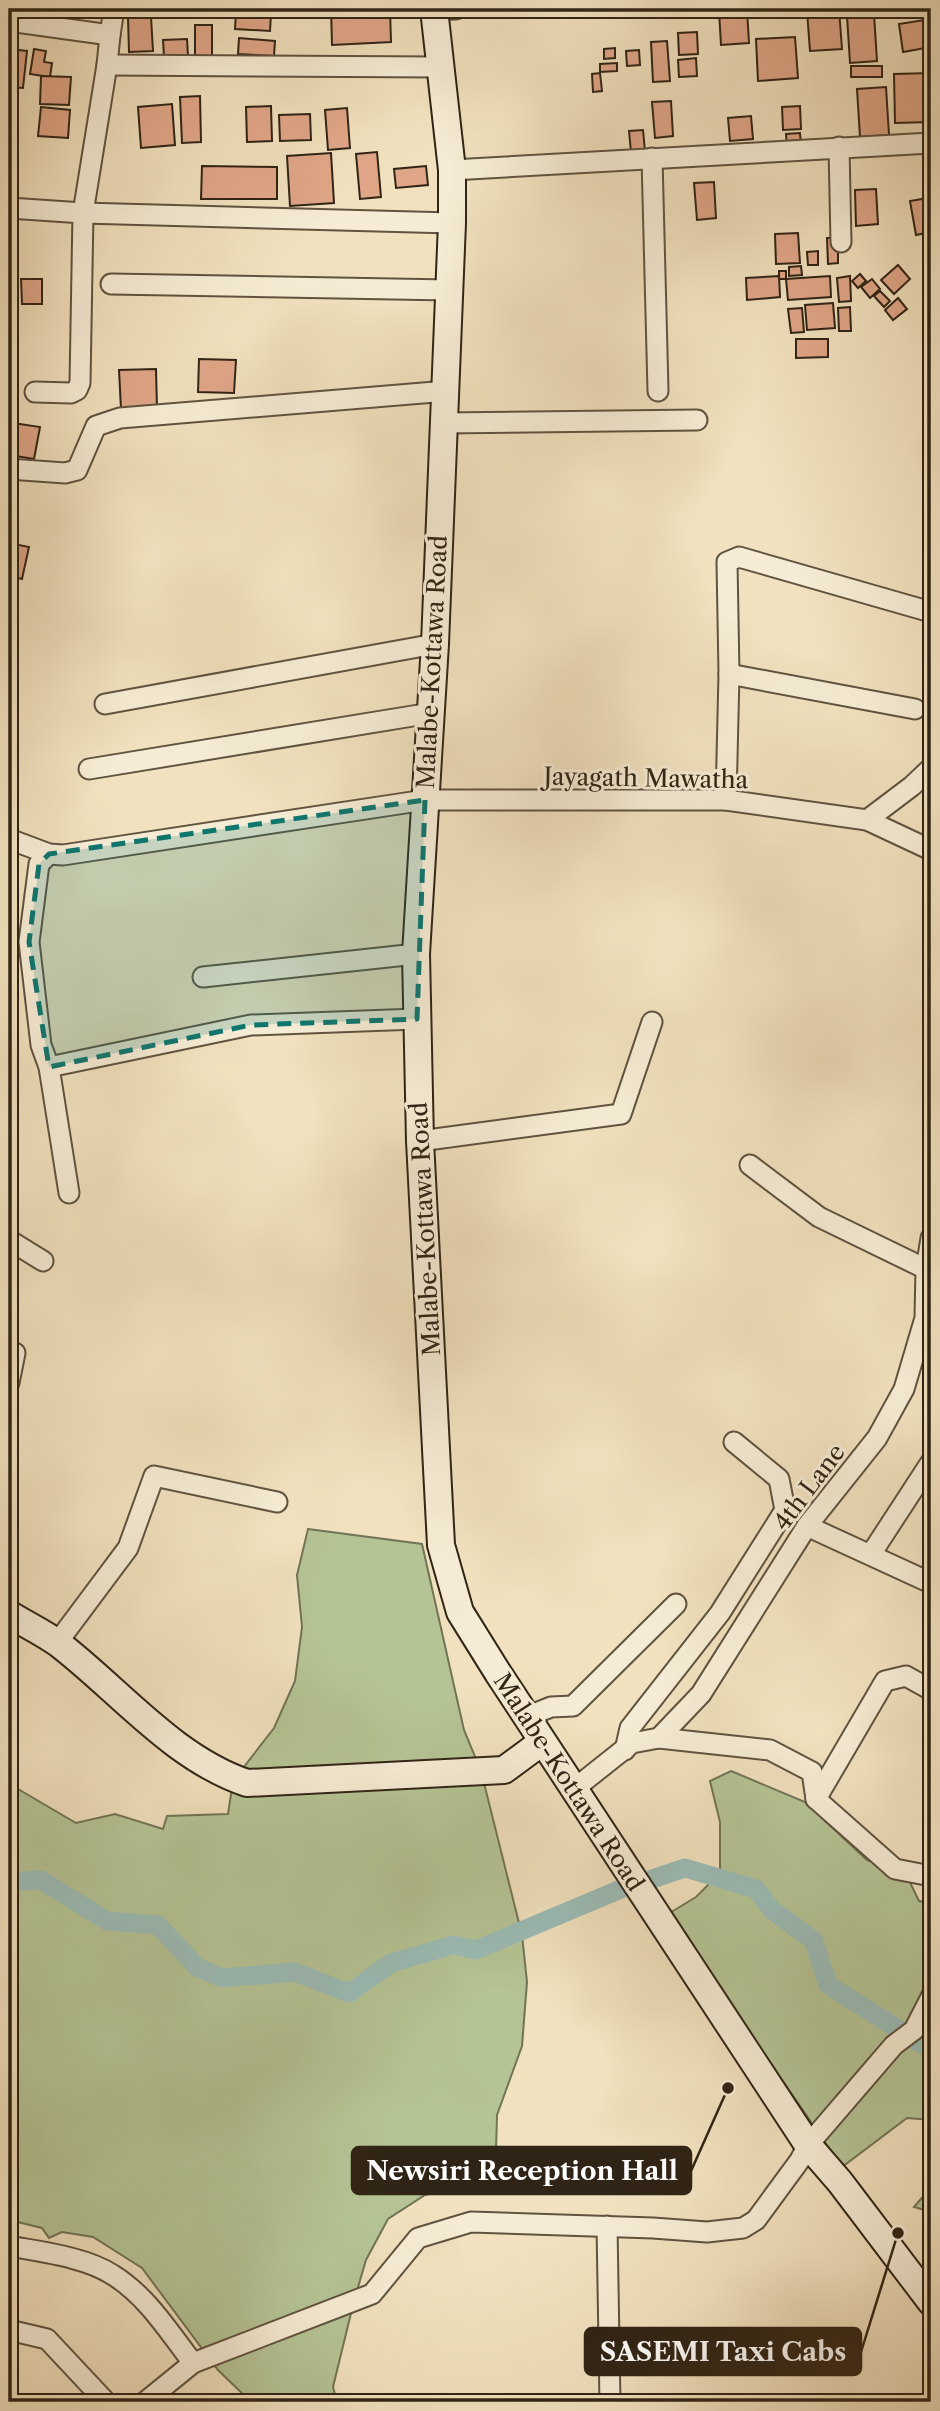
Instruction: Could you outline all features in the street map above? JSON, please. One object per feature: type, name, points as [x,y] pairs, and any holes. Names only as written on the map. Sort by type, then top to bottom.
[{"type":"main road","name":"Malabe-Kottawa Road","points":[[434,9],[452,170],[452,223],[435,644],[416,954],[420,1141],[441,1545],[460,1612],[542,1742],[808,2145],[840,2182],[931,2302]]},
{"type":"main road","points":[[9,1614],[57,1643],[187,1752],[224,1775],[247,1783],[504,1770],[542,1742]]},
{"type":"street","points":[[34,392],[71,393],[78,390],[80,383],[83,213],[114,9]]},
{"type":"street","points":[[434,9],[456,9]]},
{"type":"street","points":[[9,21],[110,35]]},
{"type":"street","points":[[107,65],[440,67]]},
{"type":"street","points":[[452,170],[931,143]]},
{"type":"street","points":[[839,147],[841,242]]},
{"type":"street","points":[[652,158],[658,391]]},
{"type":"street","points":[[9,208],[83,213],[452,223]]},
{"type":"street","points":[[111,284],[449,290]]},
{"type":"street","points":[[9,469],[65,473],[77,470],[96,426],[120,418],[447,391]]},
{"type":"street","points":[[443,423],[697,420]]},
{"type":"street","points":[[726,800],[729,674],[727,562],[739,557],[931,612]]},
{"type":"street","points":[[105,704],[435,644]]},
{"type":"street","points":[[729,674],[915,709]]},
{"type":"street","points":[[89,769],[431,713]]},
{"type":"street","points":[[867,820],[931,768]]},
{"type":"street","name":"Jayagath Mawatha","points":[[49,854],[63,855],[425,800],[726,800],[867,820],[931,850]]},
{"type":"street","points":[[9,839],[49,854],[39,864],[29,942],[41,1045],[49,1067],[68,1194]]},
{"type":"street","points":[[204,977],[416,954]]},
{"type":"street","points":[[49,1067],[251,1025],[417,1019]]},
{"type":"street","points":[[420,1141],[621,1114],[652,1022]]},
{"type":"street","points":[[750,1165],[820,1217],[926,1269]]},
{"type":"street","name":"4th Lane","points":[[659,1738],[701,1694],[807,1526],[877,1438],[904,1388],[925,1318],[926,1269],[931,1238]]},
{"type":"street","points":[[9,1240],[43,1261]]},
{"type":"street","points":[[9,1383],[15,1353]]},
{"type":"street","points":[[625,1750],[630,1728],[720,1613],[785,1510],[779,1479],[734,1442]]},
{"type":"street","points":[[871,1553],[931,1462]]},
{"type":"street","points":[[57,1643],[128,1548],[154,1476],[277,1502]]},
{"type":"street","points":[[807,1526],[871,1553],[931,1583]]},
{"type":"street","points":[[526,1717],[551,1707],[573,1706],[676,1604]]},
{"type":"street","points":[[816,1799],[885,1681],[906,1676],[931,1690]]},
{"type":"street","points":[[574,1789],[632,1743],[659,1738],[769,1750],[813,1772],[816,1799],[895,1869],[931,1876]]},
{"type":"street","points":[[145,2402],[193,2363],[373,2294],[418,2238],[471,2222],[707,2232],[743,2228],[756,2220],[808,2145],[894,2045],[914,2030],[931,1997]]},
{"type":"street","points":[[607,2226],[610,2402]]},
{"type":"street","points":[[9,2246],[65,2256],[112,2274],[147,2302],[193,2363]]},
{"type":"street","points":[[9,2330],[47,2339],[106,2402]]},
{"type":"highlighted area","points":[[425,800],[417,1019],[251,1025],[49,1067],[29,942],[39,864],[49,854]]},
{"type":"green space","points":[[308,1529],[422,1544],[464,1730],[481,1771],[522,1935],[527,1982],[522,2046],[497,2115],[495,2188],[464,2187],[425,2195],[388,2219],[366,2260],[354,2301],[333,2387],[337,2402],[251,2402],[218,2370],[142,2268],[93,2237],[62,2232],[49,2238],[42,2228],[9,2220],[9,1762],[14,1764],[18,1789],[76,1823],[115,1814],[163,1829],[167,1816],[228,1814],[233,1781],[274,1728],[295,1681],[302,1627],[297,1575]]},
{"type":"green space","points":[[731,1771],[805,1802],[867,1860],[905,1872],[919,1901],[931,1903],[931,2120],[907,2118],[842,2167],[668,1914],[696,1897],[720,1873],[720,1822],[710,1781]]},
{"type":"green space","points":[[931,2187],[931,2212],[914,2207]]},
{"type":"building","points":[[331,9],[390,9],[391,42],[332,45]]},
{"type":"building","points":[[683,9],[695,9],[696,15],[684,16]]},
{"type":"building","points":[[747,9],[749,43],[721,45],[719,11]]},
{"type":"building","points":[[839,9],[842,49],[810,51],[807,11]]},
{"type":"building","points":[[236,12],[271,14],[270,31],[235,29]]},
{"type":"building","points":[[874,14],[877,61],[850,63],[847,16]]},
{"type":"building","points":[[151,17],[153,51],[129,52],[128,18]]},
{"type":"building","points":[[931,19],[931,47],[903,52],[899,24]]},
{"type":"building","points":[[195,25],[212,25],[212,63],[195,63]]},
{"type":"building","points":[[697,32],[698,54],[679,55],[678,33]]},
{"type":"building","points":[[795,37],[798,78],[758,81],[756,39]]},
{"type":"building","points":[[239,38],[275,41],[274,56],[238,54]]},
{"type":"building","points":[[187,39],[188,56],[164,57],[163,40]]},
{"type":"building","points":[[667,41],[670,81],[653,82],[651,42]]},
{"type":"building","points":[[615,48],[615,58],[604,59],[604,49]]},
{"type":"building","points":[[9,49],[27,51],[23,88],[9,87]]},
{"type":"building","points":[[34,49],[46,51],[44,62],[52,63],[50,77],[30,74]]},
{"type":"building","points":[[639,50],[640,65],[627,66],[626,51]]},
{"type":"building","points":[[696,58],[697,76],[679,77],[678,60]]},
{"type":"building","points":[[617,63],[617,71],[600,72],[600,64]]},
{"type":"building","points":[[851,66],[882,66],[882,77],[851,77]]},
{"type":"building","points":[[600,73],[602,91],[593,92],[592,74]]},
{"type":"building","points":[[931,73],[931,122],[895,123],[894,74]]},
{"type":"building","points":[[41,76],[71,77],[69,105],[40,104]]},
{"type":"building","points":[[886,87],[889,135],[860,137],[857,89]]},
{"type":"building","points":[[200,96],[201,142],[182,143],[180,97]]},
{"type":"building","points":[[671,101],[673,136],[655,138],[652,102]]},
{"type":"building","points":[[172,104],[175,145],[141,148],[138,107]]},
{"type":"building","points":[[271,106],[272,141],[247,142],[246,107]]},
{"type":"building","points":[[800,106],[801,129],[783,130],[782,107]]},
{"type":"building","points":[[41,107],[70,110],[68,138],[38,136]]},
{"type":"building","points":[[347,108],[350,148],[328,150],[325,110]]},
{"type":"building","points":[[310,114],[311,140],[280,141],[279,115]]},
{"type":"building","points":[[751,116],[753,139],[730,141],[728,118]]},
{"type":"building","points":[[643,130],[645,151],[631,152],[629,131]]},
{"type":"building","points":[[800,133],[801,145],[787,146],[786,134]]},
{"type":"building","points":[[377,152],[381,197],[360,199],[356,154]]},
{"type":"building","points":[[331,153],[334,203],[290,206],[287,156]]},
{"type":"building","points":[[202,166],[277,167],[277,199],[201,199]]},
{"type":"building","points":[[426,166],[428,185],[396,188],[394,169]]},
{"type":"building","points":[[714,182],[716,218],[697,220],[694,183]]},
{"type":"building","points":[[876,189],[878,224],[856,226],[855,190]]},
{"type":"building","points":[[928,198],[931,232],[916,235],[910,201]]},
{"type":"building","points":[[798,233],[800,263],[776,264],[775,234]]},
{"type":"building","points":[[827,238],[838,238],[838,263],[828,264]]},
{"type":"building","points":[[818,251],[818,265],[808,265],[807,252]]},
{"type":"building","points":[[898,265],[910,279],[894,294],[881,280]]},
{"type":"building","points":[[801,266],[802,275],[789,276],[789,267]]},
{"type":"building","points":[[779,271],[786,271],[786,279],[779,279]]},
{"type":"building","points":[[860,274],[866,281],[858,288],[852,281]]},
{"type":"building","points":[[779,276],[780,297],[747,300],[746,278]]},
{"type":"building","points":[[830,276],[831,297],[788,300],[786,279]]},
{"type":"building","points":[[850,276],[851,301],[839,302],[837,278]]},
{"type":"building","points":[[21,279],[42,279],[42,304],[22,304]]},
{"type":"building","points":[[872,279],[880,289],[870,298],[861,287]]},
{"type":"building","points":[[880,291],[890,301],[884,307],[874,296]]},
{"type":"building","points":[[898,298],[907,309],[893,320],[885,310]]},
{"type":"building","points":[[833,303],[835,328],[807,330],[805,305]]},
{"type":"building","points":[[850,307],[851,331],[839,331],[838,308]]},
{"type":"building","points":[[802,308],[804,332],[791,333],[788,309]]},
{"type":"building","points":[[796,339],[828,339],[828,357],[796,358]]},
{"type":"building","points":[[199,359],[236,360],[234,393],[198,392]]},
{"type":"building","points":[[156,369],[157,408],[121,409],[119,370]]},
{"type":"building","points":[[13,423],[40,427],[34,459],[9,455]]},
{"type":"building","points":[[9,543],[29,547],[22,579],[9,576]]},
{"type":"waterway","points":[[652,1879],[685,1868],[756,1889],[772,1910],[814,1941],[828,1985],[898,2029]]},
{"type":"waterway","points":[[9,1877],[19,1881],[41,1880],[107,1921],[158,1925],[197,1967],[222,1978],[295,1972],[349,1993],[391,1963],[453,1945],[476,1950],[621,1889]]},
{"type":"waterway","points":[[912,2039],[931,2048]]},
{"type":"place","name":"Newsiri Reception Hall","points":[[728,2088]]},
{"type":"place","name":"SASEMI Taxi Cabs","points":[[898,2233]]}]
